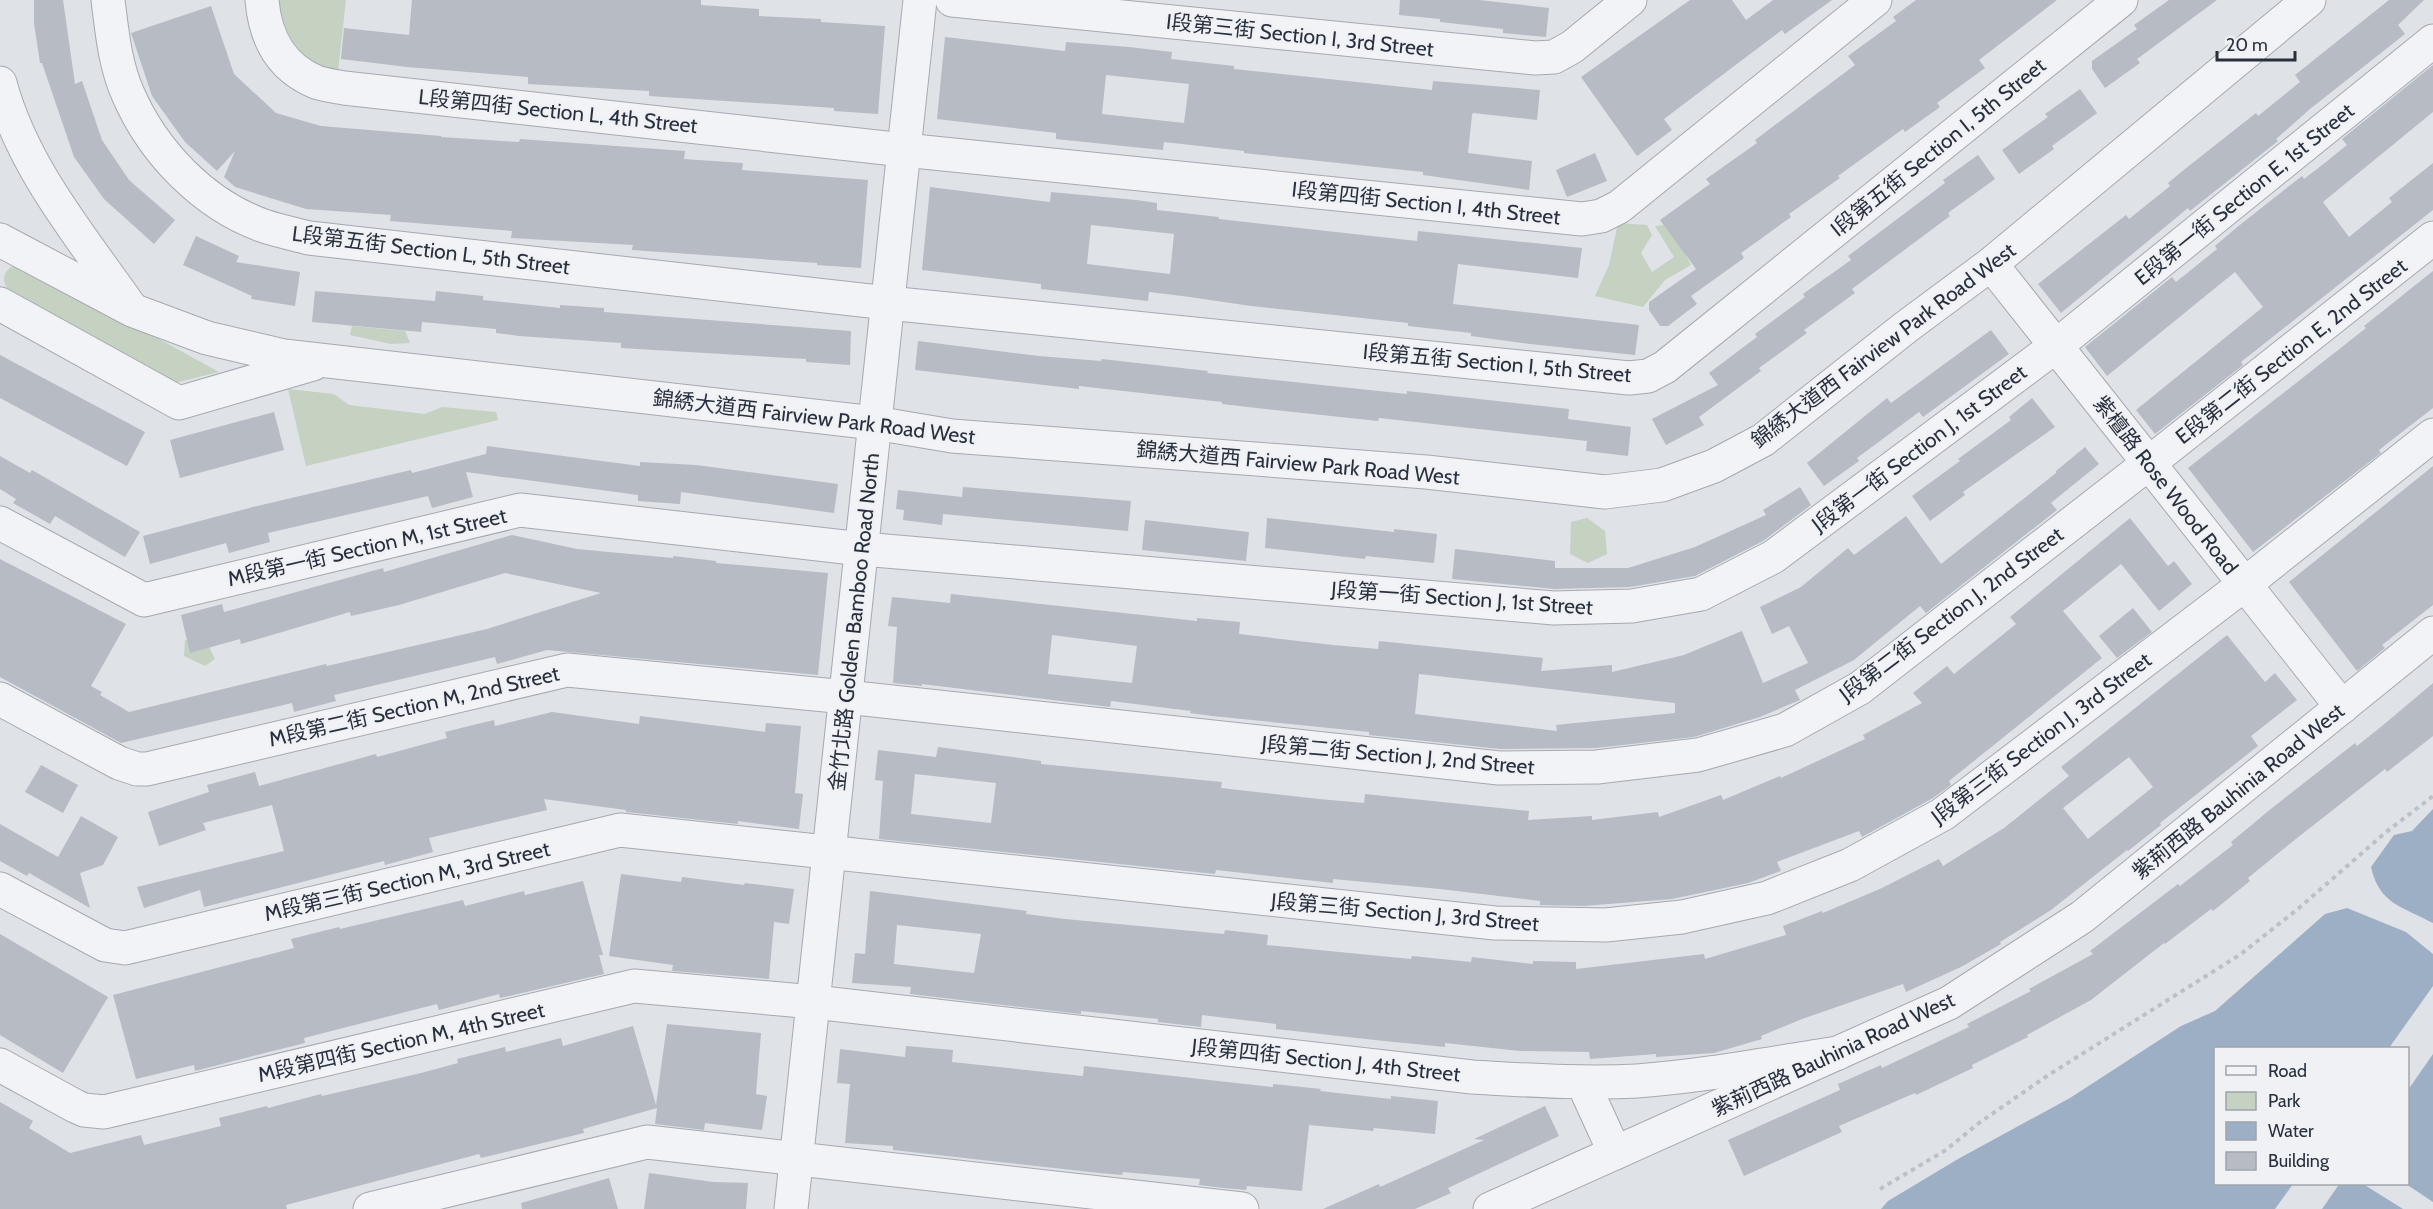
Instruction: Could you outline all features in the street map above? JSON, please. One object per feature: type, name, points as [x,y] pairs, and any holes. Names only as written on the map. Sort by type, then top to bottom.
[{"type":"street","name":"L段第五街 Section L, 5th Street","points":[[108,0],[114,48],[119,66],[128,94],[151,136],[182,173],[197,185],[220,203],[263,225],[309,238],[888,303]]},
{"type":"street","name":"L段第四街 Section L, 4th Street","points":[[262,0],[264,23],[275,48],[293,68],[317,82],[344,88],[904,150]]},
{"type":"street","name":"金竹北路 Golden Bamboo Road North","points":[[792,1209],[920,0]]},
{"type":"street","name":"I段第三街 Section I, 3rd Street","points":[[952,0],[1535,58],[1554,57],[1572,47],[1630,0]]},
{"type":"street","name":"I段第四街 Section I, 4th Street","points":[[904,150],[1582,219],[1601,216],[1619,207],[1875,0]]},
{"type":"street","name":"I段第五街 Section I, 5th Street","points":[[888,303],[1617,377],[1648,376],[1665,367],[2121,0]]},
{"type":"street","name":"錦綉大道西 Fairview Park Road West","points":[[1,244],[132,310],[217,340],[284,356],[875,423],[952,436],[1426,472],[1605,492],[1662,485],[1714,466],[1763,440],[1905,327],[1991,264],[2309,0]]},
{"type":"street","name":"E段第一街 Section E, 1st Street","points":[[2056,346],[2433,41]]},
{"type":"street","points":[[0,82],[13,122],[46,186],[132,310]]},
{"type":"street","name":"E段第二街 Section E, 2nd Street","points":[[2149,463],[2433,238]]},
{"type":"street","name":"紫檀路 Rose Wood Road","points":[[1991,264],[2342,707]]},
{"type":"street","points":[[0,304],[179,403],[324,361]]},
{"type":"street","name":"J段第一街 Section J, 1st Street","points":[[862,549],[1554,608],[1644,604],[1701,594],[1773,557],[2056,346]]},
{"type":"street","name":"J段第三街 Section J, 3rd Street","points":[[829,854],[1495,923],[1606,925],[1682,917],[1767,898],[1850,866],[1944,814],[2245,584],[2433,435]]},
{"type":"street","name":"J段第二街 Section J, 2nd Street","points":[[846,697],[1499,768],[1597,767],[1698,755],[1785,730],[1860,688],[2149,463]]},
{"type":"street","name":"M段第一街 Section M, 1st Street","points":[[0,523],[144,600],[520,510],[862,549]]},
{"type":"street","name":"紫荊西路 Bauhinia Road West","points":[[1490,1209],[1949,1003],[2082,916],[2433,633]]},
{"type":"street","name":"M段第二街 Section M, 2nd Street","points":[[0,699],[119,763],[137,769],[147,769],[567,670],[846,697]]},
{"type":"street","name":"M段第三街 Section M, 3rd Street","points":[[0,889],[96,941],[125,948],[620,830],[829,854]]},
{"type":"street","name":"M段第四街 Section M, 4th Street","points":[[0,1065],[75,1106],[94,1112],[104,1112],[634,986],[814,1002]]},
{"type":"street","name":"J段第四街 Section J, 4th Street","points":[[814,1002],[1472,1077],[1583,1083],[1691,1076],[1838,1053]]},
{"type":"street","points":[[1583,1083],[1615,1153]]},
{"type":"street","points":[[370,1209],[647,1142],[1242,1209]]},
{"type":"path","points":[[1880,1189],[1946,1150],[2047,1076],[2241,954],[2299,908],[2385,833],[2433,796]]},
{"type":"green space","points":[[278,0],[346,0],[338,71],[313,61],[294,47],[283,27]]},
{"type":"green space","points":[[1618,223],[1647,225],[1652,235],[1641,253],[1652,272],[1674,257],[1655,226],[1669,224],[1691,265],[1665,280],[1643,307],[1595,296],[1609,265]]},
{"type":"green space","points":[[18,264],[26,266],[219,372],[175,383],[11,293],[5,285],[4,276],[9,269]]},
{"type":"green space","points":[[352,326],[405,331],[410,343],[391,344],[350,335]]},
{"type":"green space","points":[[288,389],[334,394],[349,405],[425,414],[442,407],[496,412],[498,420],[306,466]]},
{"type":"green space","points":[[1587,518],[1605,531],[1607,554],[1588,563],[1570,554],[1571,522]]},
{"type":"green space","points":[[185,640],[206,641],[215,659],[205,666],[184,656]]},
{"type":"water","points":[[2433,809],[2433,923],[2402,908],[2386,897],[2371,867],[2394,835],[2412,831]]},
{"type":"water","points":[[2347,908],[2406,932],[2433,954],[2433,986],[2390,1047],[2214,1047],[2214,1185],[2292,1185],[2275,1209],[1881,1209],[1888,1201],[1958,1159],[2070,1098],[2181,1026],[2215,1011],[2325,914]]},
{"type":"water","points":[[2433,1054],[2433,1202],[2408,1185],[2409,1089]]},
{"type":"water","points":[[2365,1185],[2403,1209],[2322,1209],[2338,1186]]},
{"type":"building","points":[[34,0],[63,0],[75,84],[82,81],[102,140],[129,180],[175,220],[154,244],[104,199],[74,157],[42,63],[40,63],[34,23]]},
{"type":"building","points":[[412,0],[701,0],[701,5],[759,9],[759,16],[821,19],[821,22],[885,26],[878,114],[834,111],[834,108],[649,96],[649,91],[528,84],[528,77],[341,59],[344,28],[409,35]]},
{"type":"building","points":[[1400,0],[1479,0],[1549,8],[1546,37],[1503,33],[1503,29],[1399,15]]},
{"type":"building","points":[[1690,0],[1732,0],[1746,20],[1773,0],[1832,0],[1785,34],[1782,30],[1664,119],[1672,130],[1637,156],[1581,77]]},
{"type":"building","points":[[1916,0],[2057,0],[1979,60],[1985,68],[1937,103],[1940,107],[1905,132],[1903,129],[1789,214],[1791,217],[1741,253],[1744,258],[1691,296],[1697,304],[1668,326],[1660,326],[1649,310],[1649,302],[1696,269],[1660,220],[1710,184],[1706,179],[1757,143],[1755,140],[1855,65],[1848,56],[1896,21],[1893,17]]},
{"type":"building","points":[[2169,0],[2217,0],[2137,59],[2140,63],[2105,88],[2092,69],[2092,61],[2137,29],[2134,25]]},
{"type":"building","points":[[2389,0],[2424,0],[2398,25],[2405,34],[2310,109],[2276,139],[2278,141],[2190,211],[2188,208],[2061,313],[2038,284],[2126,215],[2129,219],[2170,186],[2168,183],[2256,113],[2258,116],[2300,82],[2295,75]]},
{"type":"building","points":[[211,6],[234,74],[276,113],[321,126],[441,137],[519,142],[520,139],[685,151],[684,159],[743,163],[742,170],[868,180],[861,268],[632,250],[633,245],[511,238],[512,231],[390,221],[391,215],[306,209],[235,187],[224,177],[235,151],[217,171],[185,142],[152,96],[131,33]]},
{"type":"building","points":[[945,37],[1065,51],[1066,42],[1129,47],[1172,52],[1171,59],[1234,66],[1234,69],[1432,90],[1433,81],[1540,90],[1537,120],[1473,113],[1472,115],[1468,153],[1532,161],[1529,190],[1423,175],[1423,172],[1164,142],[1163,150],[1056,139],[1056,133],[937,119]],"holes":[[[1106,75],[1189,84],[1184,123],[1102,114]]]},
{"type":"building","points":[[2433,65],[2433,112],[2323,202],[2349,237],[2392,202],[2389,198],[2433,163],[2433,210],[2241,362],[2243,365],[2155,434],[2136,410],[2263,307],[2235,272],[2107,376],[2085,347],[2172,277],[2176,282],[2217,249],[2215,246],[2236,228],[2302,176],[2304,179],[2347,145],[2342,139]]},
{"type":"building","points":[[2080,89],[2097,113],[2052,146],[2054,149],[2019,174],[2002,150],[2048,117],[2045,114]]},
{"type":"building","points":[[1595,153],[1607,181],[1567,197],[1556,170]]},
{"type":"building","points":[[1978,155],[1995,179],[1948,213],[1950,216],[1852,289],[1855,293],[1804,330],[1807,333],[1759,368],[1761,371],[1699,417],[1704,425],[1666,445],[1652,419],[1718,385],[1709,373],[1757,337],[1755,334],[1805,297],[1803,294],[1851,260],[1848,256],[1945,183],[1943,180]]},
{"type":"building","points":[[930,187],[1050,202],[1051,192],[1157,203],[1157,210],[1219,217],[1219,219],[1417,241],[1418,231],[1582,248],[1578,278],[1458,264],[1453,304],[1639,325],[1635,355],[1530,344],[1471,336],[1471,333],[1408,326],[1408,323],[1149,292],[1148,301],[1041,289],[1041,284],[922,270]],"holes":[[[1091,225],[1174,234],[1170,274],[1087,264]]]},
{"type":"building","points":[[196,236],[239,256],[236,262],[300,272],[295,306],[251,299],[252,296],[183,265]]},
{"type":"building","points":[[2433,271],[2433,408],[2379,450],[2381,453],[2253,552],[2188,468],[2366,328],[2364,326]]},
{"type":"building","points":[[315,291],[435,301],[436,291],[483,296],[483,300],[560,308],[560,305],[604,308],[604,312],[851,331],[850,365],[806,362],[806,359],[621,348],[621,343],[519,336],[496,333],[496,329],[422,322],[421,332],[312,322]]},
{"type":"building","points":[[1991,330],[2009,354],[1923,417],[1919,412],[1857,458],[1859,461],[1824,486],[1807,463],[1887,398],[1891,403]]},
{"type":"building","points":[[918,341],[1039,356],[1101,361],[1102,359],[1208,371],[1207,373],[1407,394],[1407,391],[1569,409],[1568,419],[1631,427],[1628,456],[1586,451],[1587,441],[1379,418],[1378,421],[1079,386],[1079,389],[915,370]]},
{"type":"building","points":[[0,355],[145,432],[127,466],[0,398]]},
{"type":"building","points":[[2032,398],[2055,427],[1963,492],[1965,495],[1930,521],[1912,496],[2011,420],[2009,417]]},
{"type":"building","points":[[274,412],[284,450],[180,478],[170,440]]},
{"type":"building","points":[[487,446],[640,466],[640,462],[696,465],[838,484],[834,513],[681,492],[680,504],[638,501],[638,495],[466,472],[473,497],[432,508],[428,496],[268,533],[270,542],[229,553],[226,543],[150,564],[143,536],[253,507],[411,470],[412,473],[486,454]]},
{"type":"building","points":[[2085,447],[2099,464],[2051,503],[2057,510],[1926,613],[1920,606],[1854,660],[1795,690],[1800,700],[1760,717],[1694,737],[1596,748],[1500,749],[1369,735],[1369,732],[1212,716],[1190,713],[1191,711],[1111,701],[1110,707],[922,684],[922,686],[893,683],[897,627],[888,626],[892,597],[950,603],[951,594],[1197,621],[1197,618],[1240,622],[1239,634],[1333,645],[1378,649],[1379,641],[1543,658],[1541,671],[1612,665],[1612,672],[1684,655],[1742,631],[1763,683],[1808,663],[1789,626],[1772,634],[1760,607],[1801,587],[1848,548],[1854,555],[1906,516],[1941,564]],"holes":[[[1052,635],[1137,646],[1132,683],[1048,674]],[[1419,674],[1675,703],[1675,713],[1556,725],[1557,731],[1415,714]]]},
{"type":"building","points":[[0,456],[30,473],[32,470],[140,532],[125,557],[55,516],[50,524],[13,503],[16,499],[0,489]]},
{"type":"building","points":[[2433,466],[2433,605],[2382,645],[2385,648],[2357,671],[2289,582]]},
{"type":"building","points":[[963,487],[1131,501],[1128,531],[943,514],[942,525],[903,520],[904,510],[896,509],[898,490],[962,497]]},
{"type":"building","points":[[1800,487],[1811,505],[1763,541],[1695,576],[1630,587],[1555,589],[1452,579],[1455,549],[1555,561],[1555,568],[1628,568],[1695,547],[1766,515],[1763,510]]},
{"type":"building","points":[[1267,518],[1394,532],[1394,529],[1437,534],[1434,563],[1366,556],[1365,559],[1265,548]]},
{"type":"building","points":[[2130,518],[2168,566],[2174,561],[2192,584],[2159,611],[2121,564],[2063,611],[2102,658],[1949,781],[1951,785],[1933,798],[1862,837],[1859,831],[1777,862],[1781,871],[1748,883],[1672,899],[1583,906],[1540,905],[1540,901],[1440,889],[1333,879],[1333,883],[1216,870],[1215,874],[879,839],[883,781],[875,780],[878,750],[936,757],[938,747],[1041,761],[1041,764],[1222,782],[1221,788],[1319,799],[1364,803],[1365,794],[1529,811],[1528,820],[1592,816],[1592,820],[1658,812],[1659,817],[1721,795],[1723,800],[1780,776],[1781,778],[1865,739],[1863,735],[1922,703],[1913,693],[1947,666],[1954,674],[2016,624],[2010,617]],"holes":[[[915,774],[996,783],[991,823],[911,814]]]},
{"type":"building","points":[[1145,520],[1249,532],[1246,561],[1142,550]]},
{"type":"building","points":[[512,535],[577,549],[673,558],[673,556],[716,561],[716,563],[828,573],[818,675],[547,650],[497,664],[495,657],[334,695],[336,701],[294,712],[292,703],[121,743],[0,677],[0,559],[126,624],[91,686],[102,692],[100,695],[129,712],[326,664],[327,666],[487,629],[601,593],[505,573],[399,605],[351,616],[350,612],[241,644],[240,639],[190,653],[181,615],[222,604],[224,612],[383,568],[384,572]]},
{"type":"building","points":[[2133,608],[2152,632],[2117,658],[2099,636]]},
{"type":"building","points":[[2227,635],[2265,682],[2275,673],[2297,700],[2251,736],[2258,746],[2128,851],[2051,910],[2000,942],[2001,944],[1961,967],[1906,992],[1903,984],[1802,1019],[1761,1036],[1762,1039],[1714,1053],[1656,1057],[1656,1054],[1590,1059],[1589,1052],[1520,1051],[1445,1043],[1445,1047],[1276,1029],[1276,1024],[1202,1015],[1201,1027],[1158,1022],[1158,1019],[1081,1011],[1081,1014],[910,994],[911,987],[852,983],[855,953],[865,954],[870,891],[1027,911],[1026,914],[1065,919],[1224,934],[1225,930],[1268,935],[1267,945],[1411,959],[1412,956],[1471,962],[1472,957],[1533,964],[1533,961],[1576,962],[1576,969],[1704,954],[1705,959],[1786,935],[1783,926],[1822,911],[1823,913],[1882,888],[1939,859],[1943,866],[2004,828],[2069,776],[2061,767]],"holes":[[[2129,757],[2153,787],[2088,839],[2063,808]],[[897,925],[981,934],[974,973],[894,964]]]},
{"type":"building","points":[[2433,683],[2433,736],[2387,772],[2385,769],[2292,842],[2248,878],[2250,881],[2213,911],[2211,909],[2164,943],[2091,1000],[2027,1035],[2028,1037],[1972,1065],[1973,1068],[1916,1095],[1915,1093],[1839,1126],[1842,1132],[1744,1176],[1728,1140],[1840,1090],[1838,1084],[1881,1065],[1882,1068],[1969,1027],[1967,1024],[2031,991],[2029,989],[2093,954],[2090,951],[2233,845],[2231,842],[2272,808],[2355,743],[2357,746]]},
{"type":"building","points":[[552,712],[639,724],[640,716],[765,732],[766,723],[801,726],[795,793],[803,794],[799,829],[738,821],[738,824],[626,812],[626,810],[544,799],[547,810],[429,838],[433,852],[385,865],[384,861],[204,907],[200,890],[144,908],[137,887],[284,851],[272,805],[203,823],[206,830],[159,846],[148,812],[209,792],[207,785],[255,772],[259,786],[376,754],[377,757],[447,738],[445,732],[494,720],[495,726]]},
{"type":"building","points":[[41,765],[78,785],[63,813],[25,792]]},
{"type":"building","points":[[81,816],[118,837],[103,865],[80,873],[90,908],[29,873],[27,876],[0,861],[0,824],[58,857]]},
{"type":"building","points":[[621,874],[681,882],[682,877],[794,889],[789,924],[774,922],[769,979],[672,971],[673,965],[609,956]]},
{"type":"building","points":[[583,881],[603,955],[599,955],[604,974],[500,998],[499,994],[439,1010],[437,1004],[304,1038],[305,1043],[195,1071],[194,1065],[136,1079],[113,995],[294,948],[291,939],[339,927],[340,929],[463,900],[465,906],[524,891],[525,895]]},
{"type":"building","points":[[0,934],[108,997],[63,1073],[0,1035]]},
{"type":"building","points":[[667,1024],[761,1033],[756,1094],[767,1096],[762,1130],[705,1123],[704,1130],[655,1124],[657,1108],[583,1129],[584,1133],[481,1158],[479,1154],[286,1205],[287,1209],[0,1209],[0,1102],[33,1121],[29,1128],[70,1153],[141,1135],[144,1145],[221,1126],[219,1118],[421,1073],[458,1063],[457,1059],[505,1047],[506,1052],[561,1038],[563,1046],[633,1026],[656,1105]]},
{"type":"building","points":[[906,1046],[953,1050],[952,1062],[1083,1076],[1084,1066],[1273,1087],[1273,1084],[1321,1089],[1320,1091],[1391,1099],[1391,1096],[1438,1101],[1435,1134],[1309,1125],[1302,1191],[1247,1186],[1246,1190],[1223,1188],[1199,1185],[1200,1179],[1123,1172],[1122,1175],[1099,1173],[893,1150],[893,1146],[845,1143],[850,1084],[837,1083],[840,1049],[905,1057]]},
{"type":"building","points":[[1545,1106],[1559,1136],[1448,1188],[1451,1193],[1415,1209],[1323,1209],[1379,1184],[1380,1187],[1484,1140],[1474,1139]]},
{"type":"building","points":[[649,1173],[713,1182],[748,1183],[746,1209],[644,1209]]},
{"type":"building","points":[[609,1178],[618,1209],[522,1209],[521,1203]]}]
